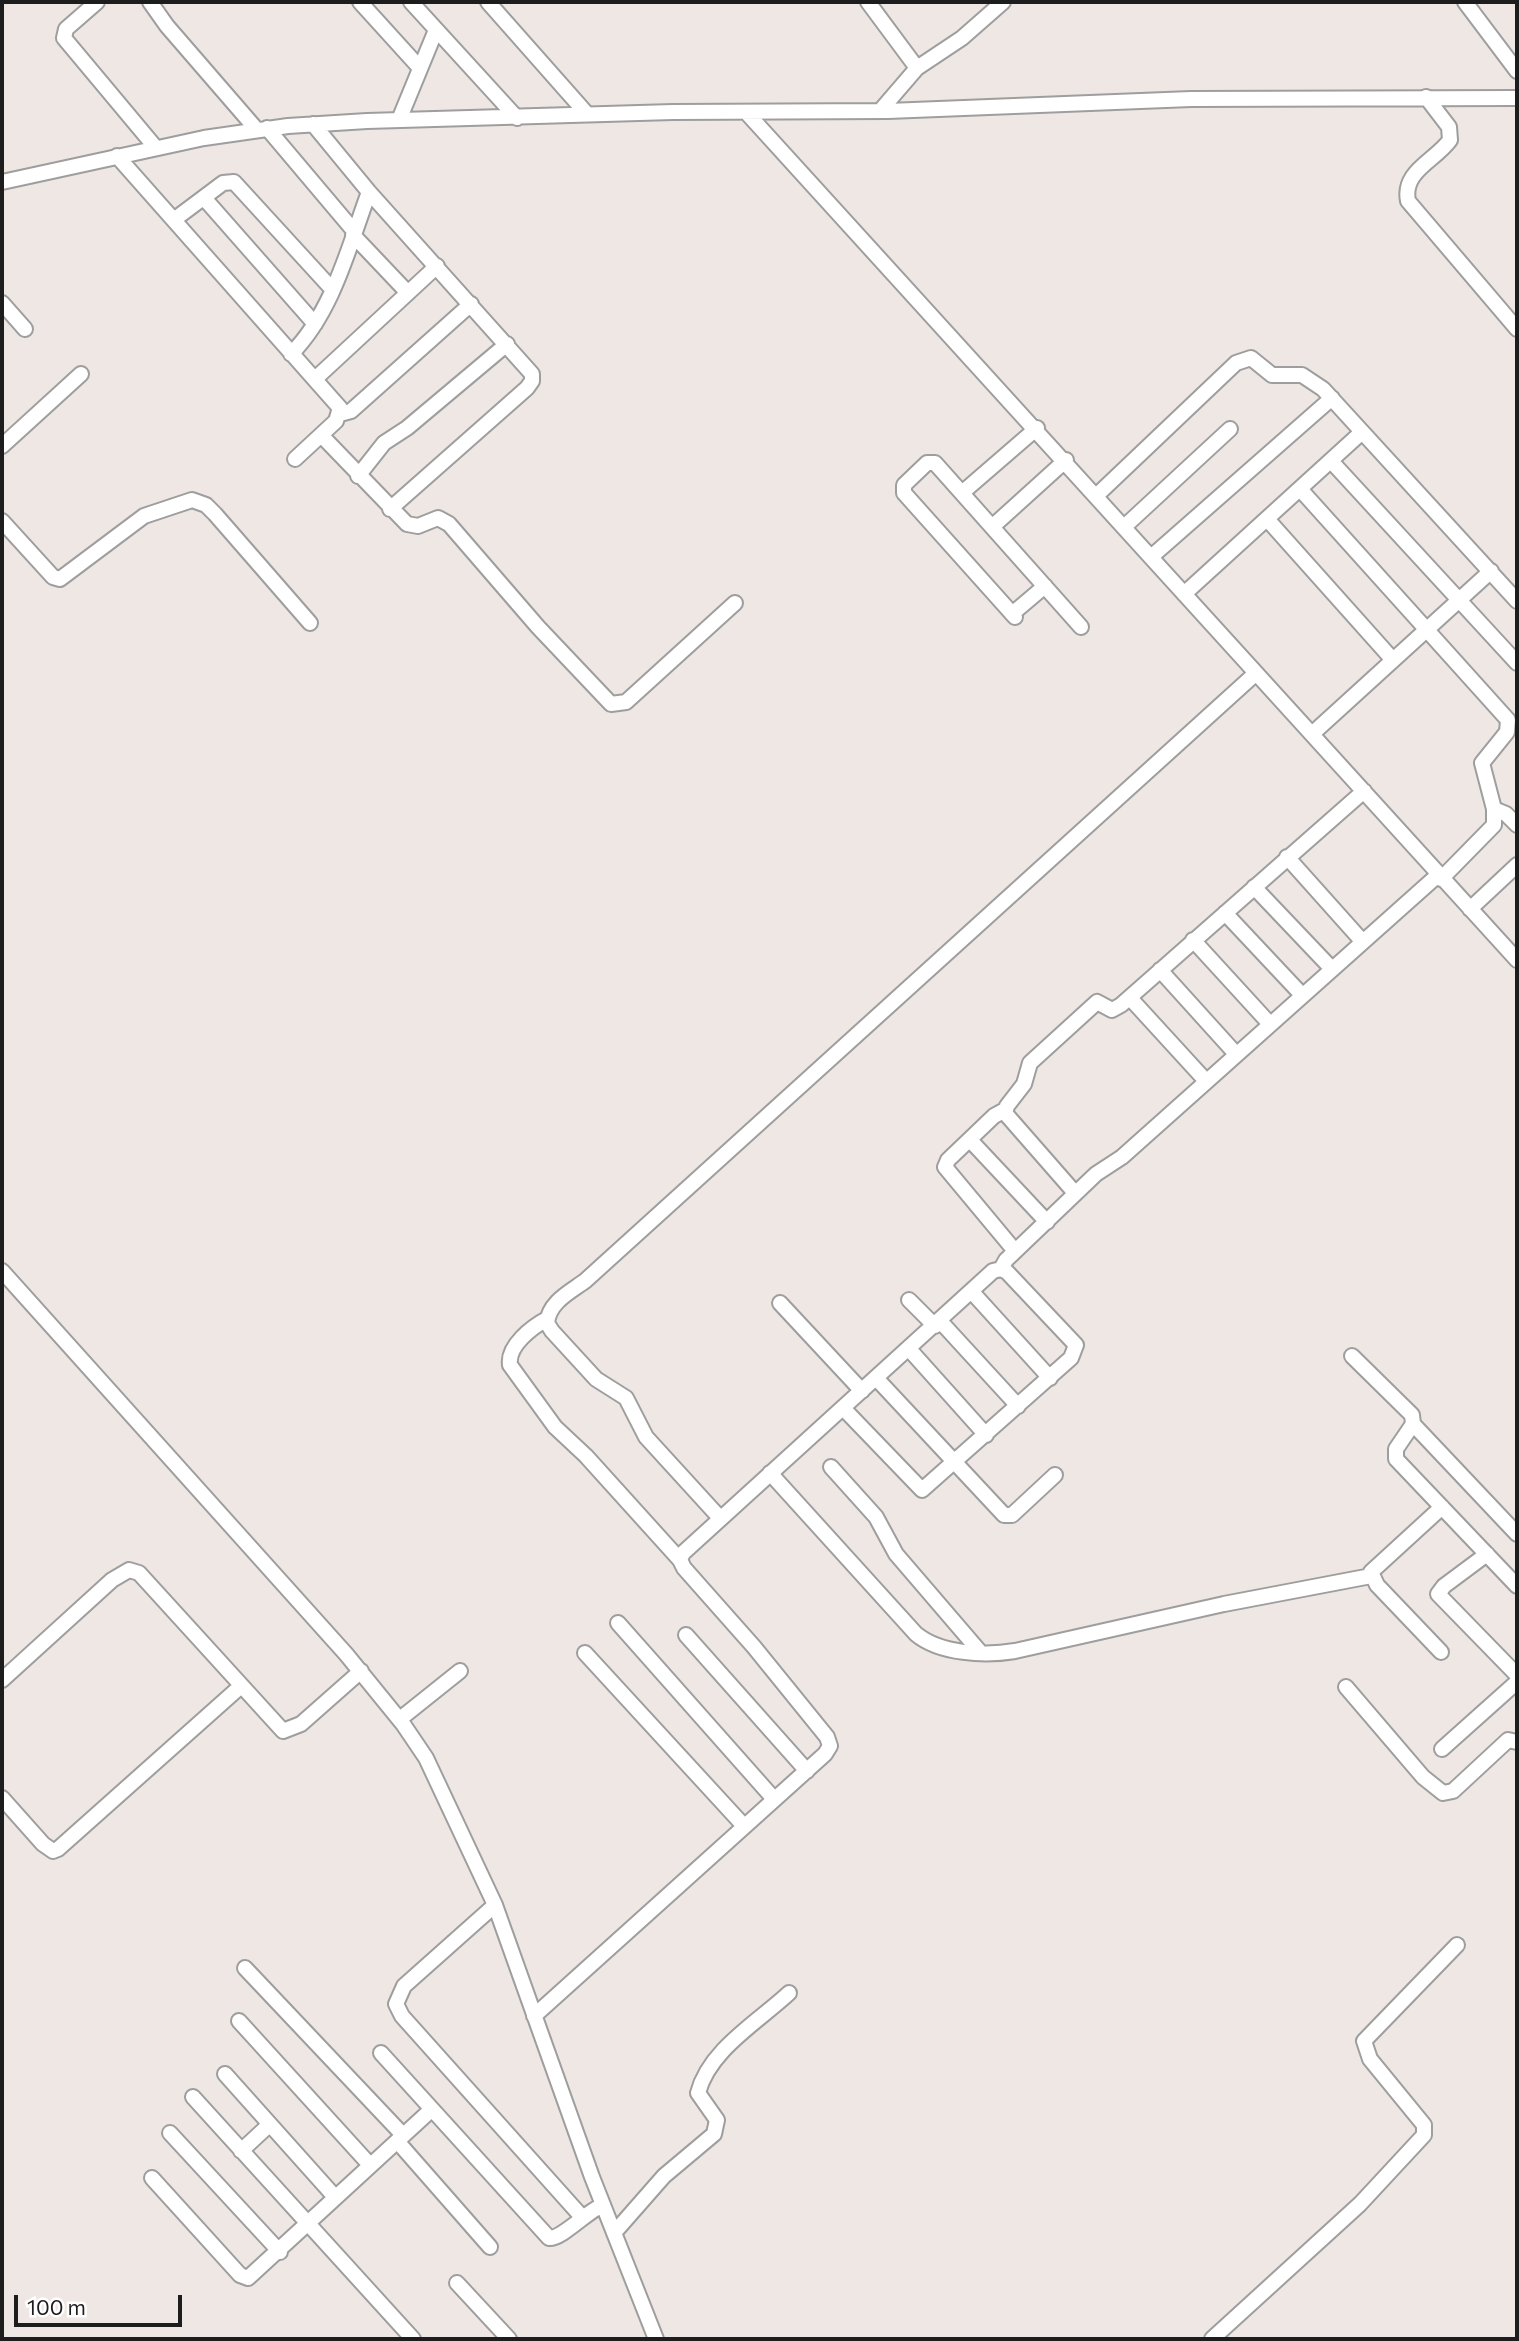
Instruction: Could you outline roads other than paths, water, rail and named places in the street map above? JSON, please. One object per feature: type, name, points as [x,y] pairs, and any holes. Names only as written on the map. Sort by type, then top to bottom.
[{"type":"street","points":[[150,2],[167,26],[408,293]]},
{"type":"street","points":[[360,2],[419,67]]},
{"type":"street","points":[[411,2],[517,118]]},
{"type":"street","points":[[488,2],[587,114]]},
{"type":"street","points":[[867,2],[917,68]]},
{"type":"street","points":[[880,111],[917,68],[962,38],[1003,2]]},
{"type":"street","points":[[1465,2],[1517,71]]},
{"type":"street","points":[[93,3],[66,29],[64,38],[156,148]]},
{"type":"street","points":[[399,120],[436,30]]},
{"type":"street","points":[[1426,97],[1451,133],[1445,147],[1413,174],[1408,184],[1408,201],[1517,329]]},
{"type":"street","points":[[2,181],[156,148],[262,129],[313,124],[587,114],[880,111],[1191,99],[1517,98]]},
{"type":"street","points":[[746,112],[1037,428],[1255,674],[1517,960]]},
{"type":"street","points":[[313,124],[369,192],[532,374],[530,385],[390,509]]},
{"type":"street","points":[[117,156],[175,219],[291,355],[335,400],[340,414]]},
{"type":"street","points":[[175,219],[227,181],[236,183],[332,289]]},
{"type":"street","points":[[291,355],[315,324],[332,289],[369,192]]},
{"type":"street","points":[[204,198],[315,324]]},
{"type":"street","points":[[315,379],[437,266]]},
{"type":"street","points":[[2,303],[26,329]]},
{"type":"street","points":[[295,459],[340,414],[351,411],[471,304]]},
{"type":"street","points":[[358,476],[384,443],[407,428],[507,344]]},
{"type":"street","points":[[1096,496],[1241,359],[1255,360],[1272,375],[1308,377],[1332,398],[1517,601]]},
{"type":"street","points":[[2,446],[81,374]]},
{"type":"street","points":[[1151,557],[1332,398]]},
{"type":"street","points":[[963,492],[1037,428]]},
{"type":"street","points":[[1124,527],[1230,429]]},
{"type":"street","points":[[1184,594],[1362,432]]},
{"type":"street","points":[[321,435],[390,509],[411,526],[438,518],[449,524],[538,627],[611,704],[626,702],[735,603]]},
{"type":"street","points":[[992,527],[1066,460]]},
{"type":"street","points":[[1331,461],[1461,598],[1517,663]]},
{"type":"street","points":[[1045,586],[1014,615],[902,490],[927,463],[933,462],[963,492],[1081,627]]},
{"type":"street","points":[[680,1560],[683,1553],[720,1518],[993,1271],[1001,1269],[1015,1251],[1075,1194],[1122,1157],[1269,1024],[1492,831],[1496,818],[1482,763],[1507,732],[1508,720],[1300,489]]},
{"type":"street","points":[[2,521],[53,577],[60,579],[139,518],[187,500],[197,500],[210,509],[310,623]]},
{"type":"street","points":[[1267,519],[1393,660]]},
{"type":"street","points":[[1312,734],[1491,571]]},
{"type":"street","points":[[534,2017],[829,1749],[827,1737],[680,1560],[586,1455],[550,1421],[510,1365],[510,1356],[515,1347],[547,1319],[565,1293],[585,1281],[784,1104],[968,932],[1255,674]]},
{"type":"street","points":[[1015,1251],[946,1170],[948,1160],[994,1116],[1005,1110],[1023,1087],[1030,1063],[1084,1013],[1097,1002],[1115,1010],[1364,791]]},
{"type":"street","points":[[1494,809],[1507,814],[1517,825]]},
{"type":"street","points":[[1287,856],[1363,942]]},
{"type":"street","points":[[1469,909],[1517,865]]},
{"type":"street","points":[[1254,887],[1332,969]]},
{"type":"street","points":[[1225,913],[1302,995]]},
{"type":"street","points":[[1193,940],[1269,1024]]},
{"type":"street","points":[[1160,970],[1236,1054]]},
{"type":"street","points":[[1130,998],[1206,1081]]},
{"type":"street","points":[[1005,1110],[1075,1194]]},
{"type":"street","points":[[970,1140],[1047,1222]]},
{"type":"street","points":[[843,1408],[918,1488],[926,1488],[1071,1358],[1076,1345],[1001,1269]]},
{"type":"street","points":[[2,1271],[361,1671],[400,1719],[426,1758],[495,1905],[603,2205],[656,2339]]},
{"type":"street","points":[[972,1292],[1050,1378]]},
{"type":"street","points":[[909,1300],[937,1324],[1018,1406]]},
{"type":"street","points":[[780,1303],[862,1391]]},
{"type":"street","points":[[547,1319],[552,1331],[590,1373],[626,1398],[646,1437],[720,1518]]},
{"type":"street","points":[[909,1349],[986,1435]]},
{"type":"street","points":[[1352,1356],[1407,1410],[1413,1424],[1517,1534]]},
{"type":"street","points":[[876,1377],[1002,1514],[1010,1517],[1055,1475]]},
{"type":"street","points":[[1413,1424],[1396,1449],[1396,1459],[1517,1586]]},
{"type":"street","points":[[831,1467],[876,1517],[895,1555],[981,1653]]},
{"type":"street","points":[[770,1473],[916,1634],[934,1644],[981,1653],[1015,1651],[1224,1604],[1371,1576]]},
{"type":"street","points":[[1371,1576],[1377,1563],[1442,1507]]},
{"type":"street","points":[[1487,1554],[1444,1586],[1438,1594],[1517,1675]]},
{"type":"street","points":[[2,1680],[112,1580],[123,1572],[134,1570],[277,1727],[290,1731],[361,1671]]},
{"type":"street","points":[[1371,1576],[1441,1652]]},
{"type":"street","points":[[618,1623],[774,1799]]},
{"type":"street","points":[[686,1635],[807,1771]]},
{"type":"street","points":[[585,1653],[744,1826]]},
{"type":"street","points":[[400,1719],[460,1671]]},
{"type":"street","points":[[1441,1749],[1517,1682]]},
{"type":"street","points":[[2,1798],[43,1844],[53,1851],[58,1849],[241,1686]]},
{"type":"street","points":[[1346,1687],[1423,1777],[1443,1793],[1453,1791],[1508,1740],[1517,1742]]},
{"type":"street","points":[[495,1905],[404,1986],[396,2004],[402,2016],[582,2217]]},
{"type":"street","points":[[1212,2339],[1360,2204],[1424,2136],[1424,2125],[1370,2059],[1364,2041],[1457,1945]]},
{"type":"street","points":[[245,1968],[400,2138],[490,2248]]},
{"type":"street","points":[[614,2233],[654,2186],[715,2134],[717,2120],[698,2093],[707,2070],[718,2056],[789,1993]]},
{"type":"street","points":[[239,2021],[370,2165]]},
{"type":"street","points":[[381,2053],[549,2238],[560,2235],[582,2217],[603,2205]]},
{"type":"street","points":[[225,2074],[335,2197]]},
{"type":"street","points":[[192,2097],[413,2339]]},
{"type":"street","points":[[152,2178],[244,2277],[253,2276],[431,2110]]},
{"type":"street","points":[[241,2151],[269,2125]]},
{"type":"street","points":[[170,2133],[280,2252]]},
{"type":"street","points":[[457,2283],[509,2339]]}]
